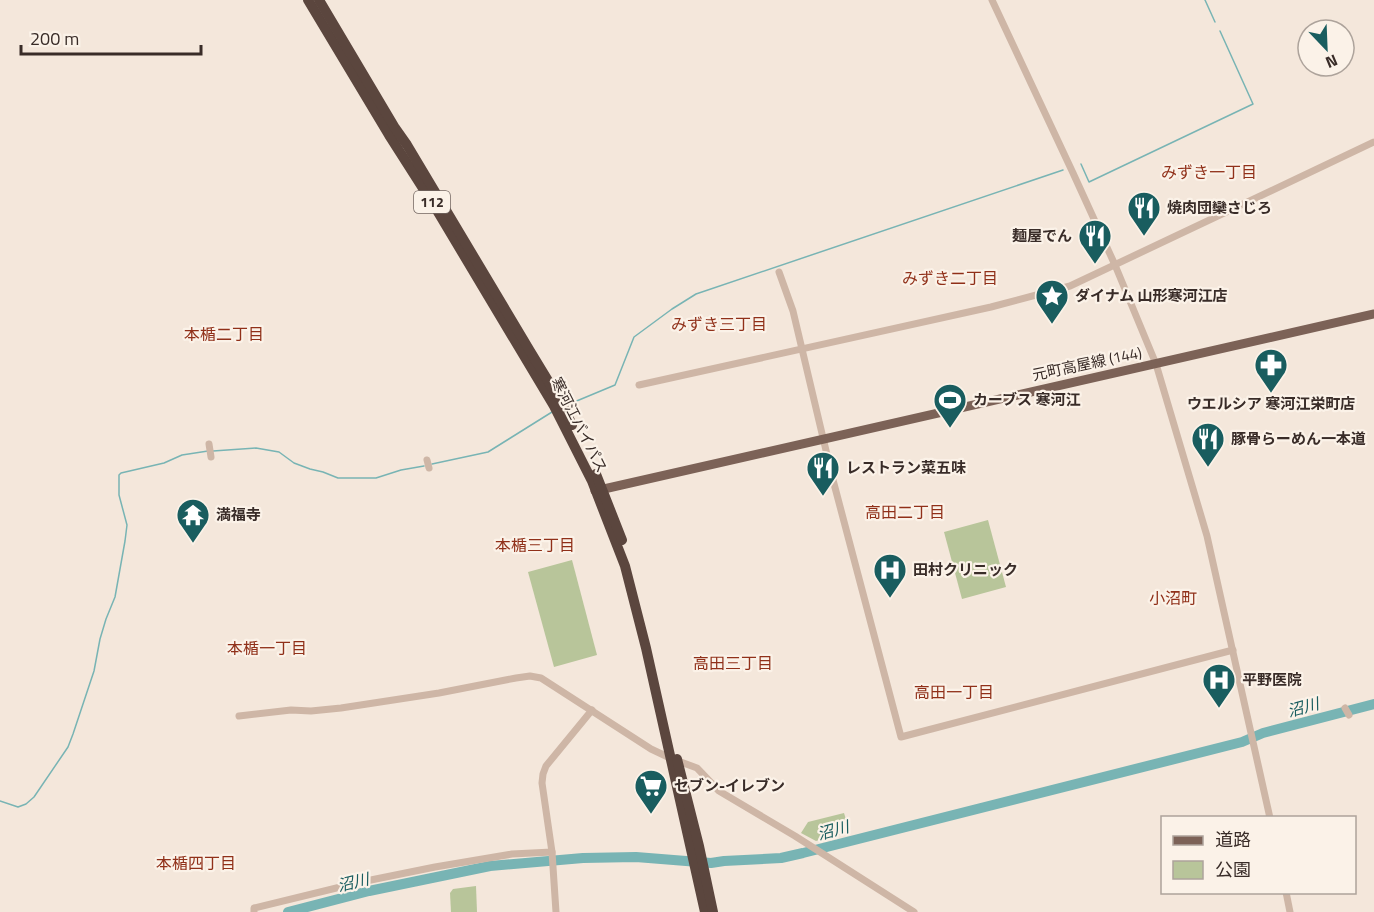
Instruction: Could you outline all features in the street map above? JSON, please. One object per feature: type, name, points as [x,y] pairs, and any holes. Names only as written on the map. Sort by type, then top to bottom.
[{"type":"highway","name":"寒河江バイパス","points":[[308,0],[389,135],[560,408]]},
{"type":"highway","name":"寒河江バイパス","points":[[319,0],[585,451],[599,490],[631,563],[651,645],[674,759],[702,878],[713,912]]},
{"type":"highway","name":"寒河江バイパス","points":[[702,878],[705,912]]},
{"type":"main road","name":"元町高屋線 (144)","points":[[599,490],[1374,314]]},
{"type":"street","points":[[992,0],[1115,265],[1156,364],[1207,536],[1270,816]]},
{"type":"street","points":[[639,385],[991,307],[1070,286],[1374,142]]},
{"type":"street","points":[[779,272],[793,311],[901,737],[1233,650]]},
{"type":"street","points":[[209,444],[211,457]]},
{"type":"street","points":[[427,460],[429,468]]},
{"type":"street","points":[[239,716],[360,705],[530,676],[542,678],[651,749],[697,768],[719,790],[914,912]]},
{"type":"street","points":[[556,912],[552,852],[542,783],[543,774],[546,766],[592,710]]},
{"type":"street","points":[[254,911],[254,908],[398,874],[512,854],[552,852]]},
{"type":"street","points":[[1286,894],[1290,912]]},
{"type":"green space","points":[[988,520],[1006,587],[962,599],[944,532]]},
{"type":"green space","points":[[572,560],[597,655],[554,667],[528,572]]},
{"type":"green space","points":[[844,813],[850,832],[816,841],[801,833],[808,822]]},
{"type":"green space","points":[[476,886],[477,912],[451,912],[450,893],[453,889]]},
{"type":"waterway","points":[[1205,0],[1215,22]]},
{"type":"waterway","points":[[1081,164],[1089,182],[1253,104],[1220,31]]},
{"type":"waterway","points":[[567,405],[615,385],[634,337],[696,294],[1063,170]]},
{"type":"waterway","points":[[432,464],[488,452],[552,412]]},
{"type":"waterway","points":[[213,451],[256,448],[279,452],[294,463],[338,478],[376,478],[424,466]]},
{"type":"waterway","points":[[0,801],[18,807],[34,797],[68,747],[73,734],[94,671],[106,619],[115,597],[125,541],[127,525],[119,495],[119,475],[164,463],[182,455],[208,451]]},
{"type":"waterway","name":"沼川","points":[[288,912],[369,891],[490,866],[583,858],[636,857],[711,863],[781,858],[1242,742],[1263,733],[1374,704]]},
{"type":"place","name":"焼肉団欒さじろ","points":[[1144,237]]},
{"type":"place","name":"麺屋でん","points":[[1095,265]]},
{"type":"place","name":"ダイナム 山形寒河江店","points":[[1052,325]]},
{"type":"place","name":"ウエルシア 寒河江栄町店","points":[[1271,394]]},
{"type":"place","name":"カーブス 寒河江","points":[[950,429]]},
{"type":"place","name":"豚骨らーめん一本道","points":[[1208,468]]},
{"type":"place","name":"レストラン菜五味","points":[[823,497]]},
{"type":"place","name":"満福寺","points":[[193,544]]},
{"type":"place","name":"田村クリニック","points":[[890,599]]},
{"type":"place","name":"平野医院","points":[[1219,709]]},
{"type":"place","name":"セブン-イレブン","points":[[651,815]]},
{"type":"district","name":"みずき一丁目","points":[[1209,172]]},
{"type":"district","name":"みずき二丁目","points":[[950,278]]},
{"type":"district","name":"みずき三丁目","points":[[719,324]]},
{"type":"district","name":"本楯二丁目","points":[[224,334]]},
{"type":"district","name":"高田二丁目","points":[[905,512]]},
{"type":"district","name":"本楯三丁目","points":[[535,545]]},
{"type":"district","name":"小沼町","points":[[1173,598]]},
{"type":"district","name":"本楯一丁目","points":[[267,648]]},
{"type":"district","name":"高田三丁目","points":[[733,663]]},
{"type":"district","name":"高田一丁目","points":[[954,692]]},
{"type":"district","name":"本楯四丁目","points":[[196,863]]}]
